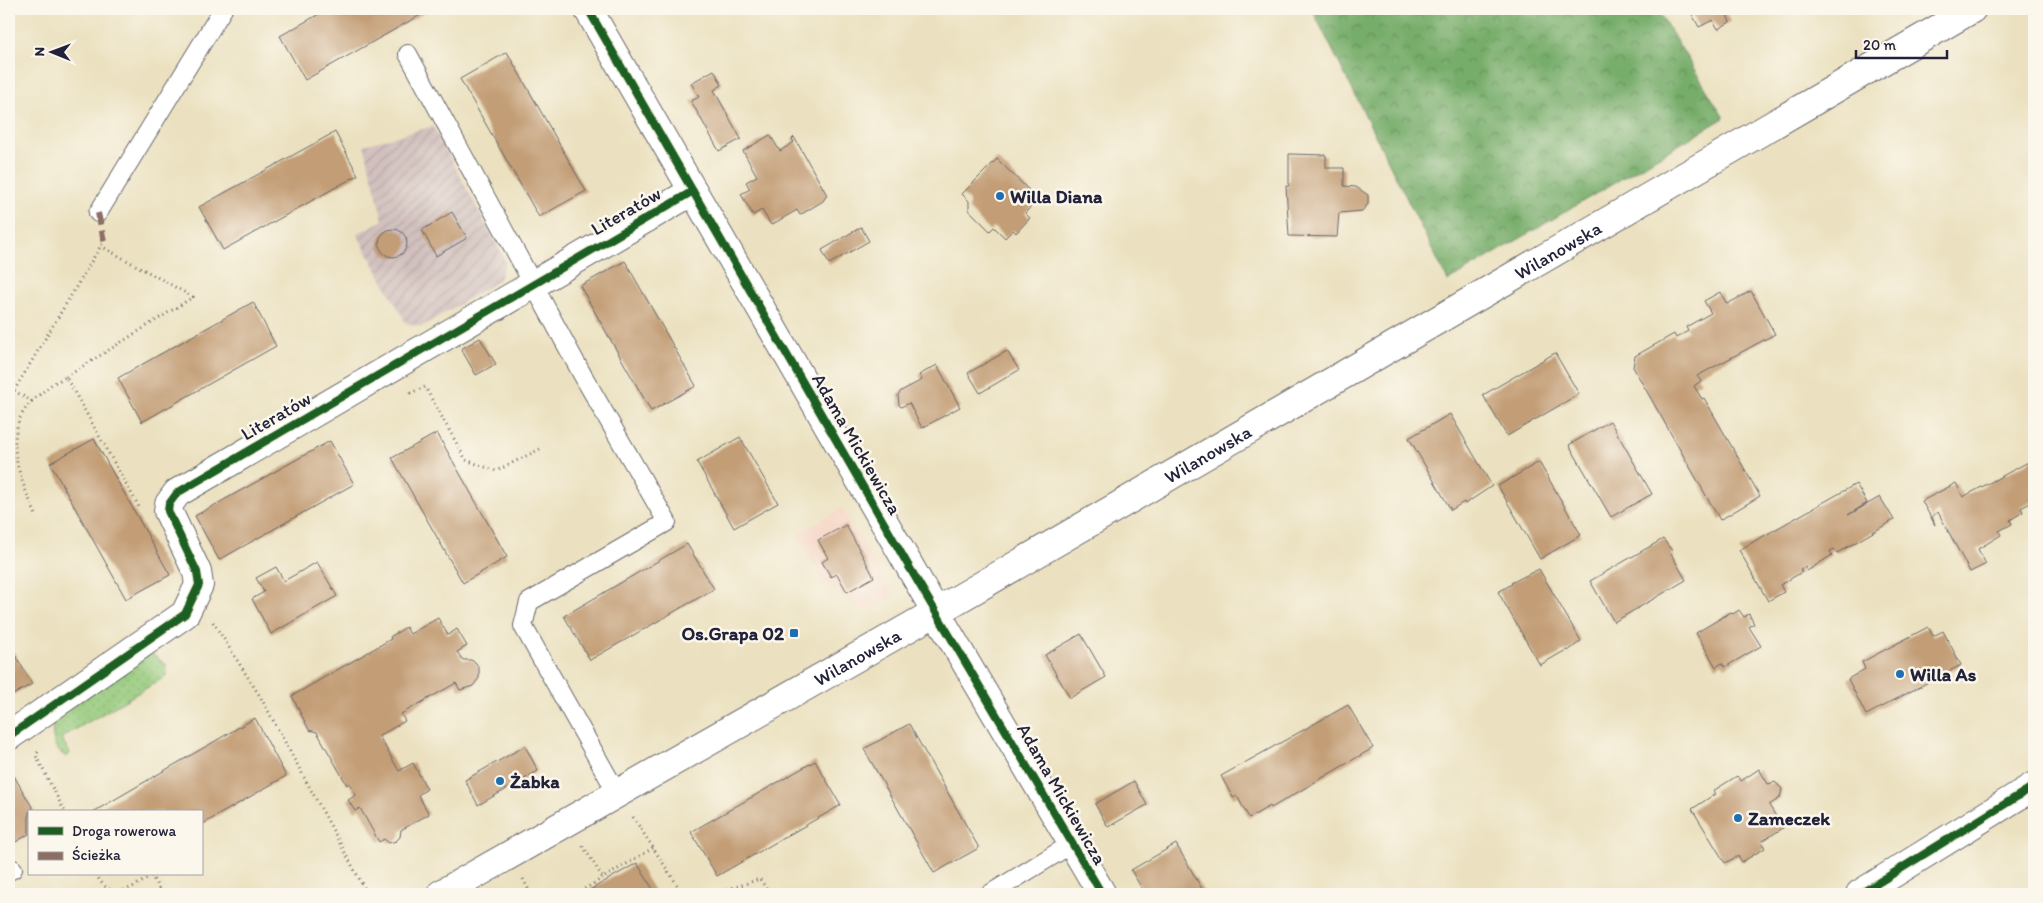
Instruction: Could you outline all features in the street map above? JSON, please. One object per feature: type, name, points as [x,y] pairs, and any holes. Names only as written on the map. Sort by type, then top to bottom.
[{"type":"street","name":"Adama Mickiewicza","points":[[588,9],[936,612],[1102,894]]},
{"type":"street","name":"Wilanowska","points":[[441,894],[624,804],[936,612],[1942,16],[1972,9]]},
{"type":"street","name":"Literatów","points":[[9,736],[184,614],[199,584],[197,572],[168,511],[169,504],[178,493],[693,191]]},
{"type":"street","points":[[1860,894],[2034,786]]},
{"type":"lane","points":[[98,213],[223,9]]},
{"type":"lane","points":[[408,54],[666,522],[529,602],[523,626],[624,804]]},
{"type":"lane","points":[[990,894],[1073,843]]},
{"type":"path","points":[[9,399],[104,241]]},
{"type":"path","points":[[36,515],[20,479],[13,448],[16,422],[23,409],[52,384],[193,297],[101,246]]},
{"type":"path","points":[[66,377],[142,513]]},
{"type":"path","points":[[407,395],[425,387],[466,460],[496,471],[542,448]]},
{"type":"path","points":[[14,391],[32,401]]},
{"type":"path","points":[[209,615],[261,698],[367,893]]},
{"type":"path","points":[[40,748],[36,756],[64,810]]},
{"type":"path","points":[[624,804],[683,894]]},
{"type":"path","points":[[581,843],[603,878]]},
{"type":"path","points":[[576,894],[653,848]]},
{"type":"path","points":[[97,876],[102,885],[114,892],[123,892],[149,876]]},
{"type":"path","points":[[152,876],[162,894]]},
{"type":"path","points":[[521,876],[531,894]]},
{"type":"path","points":[[713,894],[760,879],[770,894]]},
{"type":"shaded area","points":[[433,126],[506,262],[498,281],[421,327],[406,323],[357,234],[383,220],[364,145]]},
{"type":"shaded area","points":[[842,508],[893,597],[865,610],[824,583],[797,534]]},
{"type":"green space","points":[[1312,9],[1657,9],[1724,118],[1448,281]]},
{"type":"green space","points":[[151,653],[166,665],[167,676],[61,738],[70,753],[67,757],[62,754],[55,746],[52,720]]},
{"type":"building","points":[[328,9],[431,9],[305,80],[280,36]]},
{"type":"building","points":[[1689,9],[1733,9],[1726,13],[1730,22],[1718,29],[1713,20],[1699,27]]},
{"type":"building","points":[[507,52],[586,191],[539,217],[460,79]]},
{"type":"building","points":[[714,70],[722,85],[714,90],[741,139],[719,151],[691,101],[699,97],[691,83]]},
{"type":"building","points":[[335,132],[358,175],[223,250],[199,207]]},
{"type":"building","points":[[770,135],[780,151],[794,142],[792,139],[794,137],[827,195],[823,201],[800,215],[797,210],[771,225],[762,210],[753,215],[741,194],[750,189],[746,182],[757,176],[743,151]]},
{"type":"building","points":[[1289,154],[1326,155],[1326,168],[1344,168],[1344,186],[1356,187],[1368,195],[1368,204],[1362,211],[1339,213],[1337,237],[1289,236],[1286,186],[1289,186]]},
{"type":"building","name":"Willa Diana","points":[[997,159],[1038,199],[1025,213],[1030,218],[1016,233],[1013,230],[1005,238],[994,227],[990,231],[969,210],[969,201],[962,194]]},
{"type":"building","points":[[452,212],[467,238],[436,256],[422,230]]},
{"type":"building","points":[[861,227],[869,241],[829,264],[822,250]]},
{"type":"building","points":[[393,229],[403,233],[407,243],[403,253],[393,257],[383,253],[379,243],[383,233]]},
{"type":"building","points":[[625,261],[696,386],[651,411],[580,286]]},
{"type":"building","points":[[1751,291],[1775,334],[1697,376],[1701,381],[1694,386],[1702,399],[1704,398],[1760,496],[1720,520],[1633,367],[1635,356],[1674,334],[1676,338],[1688,331],[1686,327],[1711,313],[1704,301],[1720,292],[1727,304]]},
{"type":"building","points":[[253,302],[276,346],[142,422],[118,378]]},
{"type":"building","points":[[480,338],[496,364],[476,375],[461,349]]},
{"type":"building","points":[[1007,351],[1019,370],[980,393],[968,373]]},
{"type":"building","points":[[1555,353],[1579,394],[1507,436],[1483,395]]},
{"type":"building","points":[[937,365],[960,407],[922,428],[909,403],[901,407],[899,405],[898,395],[901,391],[922,380],[919,375]]},
{"type":"building","points":[[1450,414],[1492,486],[1465,504],[1464,502],[1451,510],[1409,438]]},
{"type":"building","points":[[1610,421],[1652,494],[1611,517],[1569,445]]},
{"type":"building","points":[[437,433],[507,557],[463,583],[392,458]]},
{"type":"building","points":[[740,437],[778,503],[734,528],[697,462]]},
{"type":"building","points":[[94,439],[170,575],[126,599],[50,463]]},
{"type":"building","points":[[330,441],[354,484],[219,560],[195,516]]},
{"type":"building","points":[[2034,459],[2034,501],[2021,508],[2023,512],[2010,520],[2012,524],[1999,531],[2001,535],[1978,549],[1986,564],[1970,572],[1938,512],[1932,516],[1935,525],[1922,501],[1956,483],[1963,497]]},
{"type":"building","points":[[1539,462],[1581,535],[1540,559],[1498,486]]},
{"type":"building","points":[[1856,484],[1867,503],[1848,515],[1880,497],[1894,520],[1837,553],[1834,549],[1830,551],[1832,555],[1807,571],[1805,567],[1800,569],[1802,572],[1780,585],[1784,592],[1768,601],[1739,550]]},
{"type":"building","points":[[846,525],[874,577],[847,592],[837,574],[831,577],[822,562],[828,558],[818,540]]},
{"type":"building","points":[[1663,539],[1673,552],[1671,554],[1686,580],[1614,622],[1590,581]]},
{"type":"building","points":[[687,544],[714,589],[590,660],[564,616]]},
{"type":"building","points":[[317,562],[337,596],[271,634],[252,599],[264,592],[256,578],[276,567],[284,581]]},
{"type":"building","points":[[1539,569],[1581,641],[1568,651],[1566,650],[1540,665],[1498,592]]},
{"type":"building","points":[[1739,610],[1744,617],[1749,614],[1754,624],[1749,627],[1761,646],[1725,667],[1722,663],[1716,667],[1696,633],[1731,612],[1733,614]]},
{"type":"building","points":[[438,618],[448,635],[457,629],[467,646],[457,652],[463,660],[471,660],[476,663],[479,669],[479,678],[473,686],[460,690],[456,683],[401,714],[405,721],[379,736],[399,771],[413,763],[427,789],[418,795],[429,814],[401,830],[400,837],[396,841],[389,843],[384,839],[379,842],[360,808],[355,811],[348,800],[356,795],[349,783],[347,785],[317,732],[309,730],[292,696],[391,639],[390,637],[406,627],[410,634]]},
{"type":"building","name":"Willa As","points":[[1928,627],[1933,636],[1943,631],[1961,665],[1866,715],[1848,679],[1865,669],[1862,662]]},
{"type":"building","points":[[1081,634],[1106,677],[1070,698],[1045,655]]},
{"type":"building","points":[[9,644],[32,684],[9,697]]},
{"type":"building","points":[[1348,705],[1373,748],[1271,808],[1270,806],[1249,818],[1237,796],[1233,798],[1221,776]]},
{"type":"building","points":[[255,718],[286,776],[202,824],[202,810],[96,810]]},
{"type":"building","points":[[909,724],[979,848],[934,873],[864,749]]},
{"type":"building","points":[[525,746],[538,771],[524,779],[526,783],[524,788],[515,790],[512,786],[478,805],[465,780]]},
{"type":"building","points":[[815,761],[841,805],[717,876],[691,832]]},
{"type":"building","name":"Zameczek","points":[[1759,769],[1768,784],[1775,782],[1782,789],[1780,798],[1769,805],[1783,828],[1761,842],[1765,848],[1742,862],[1738,856],[1725,863],[1692,809],[1715,794],[1713,791],[1737,776],[1741,781]]},
{"type":"building","points":[[14,776],[34,810],[28,810],[28,835],[9,846],[9,779]]},
{"type":"building","points":[[1134,781],[1147,805],[1108,827],[1095,804]]},
{"type":"building","points":[[1176,844],[1205,894],[1145,894],[1131,870]]},
{"type":"building","points":[[637,863],[656,894],[583,894],[602,883]]},
{"type":"marked path","points":[[98,213],[104,241]]},
{"type":"cycle path","points":[[588,9],[908,565],[1102,894]]},
{"type":"cycle path","points":[[9,736],[185,614],[199,585],[197,572],[168,511],[169,504],[177,493],[693,191]]},
{"type":"cycle path","points":[[1860,894],[2034,786]]},
{"type":"place","name":"Willa Diana","points":[[1000,196]]},
{"type":"place","name":"Os.Grapa 02","points":[[794,633]]},
{"type":"place","name":"Willa As","points":[[1900,674]]},
{"type":"place","name":"Żabka","points":[[500,781]]},
{"type":"place","name":"Zameczek","points":[[1738,818]]}]
